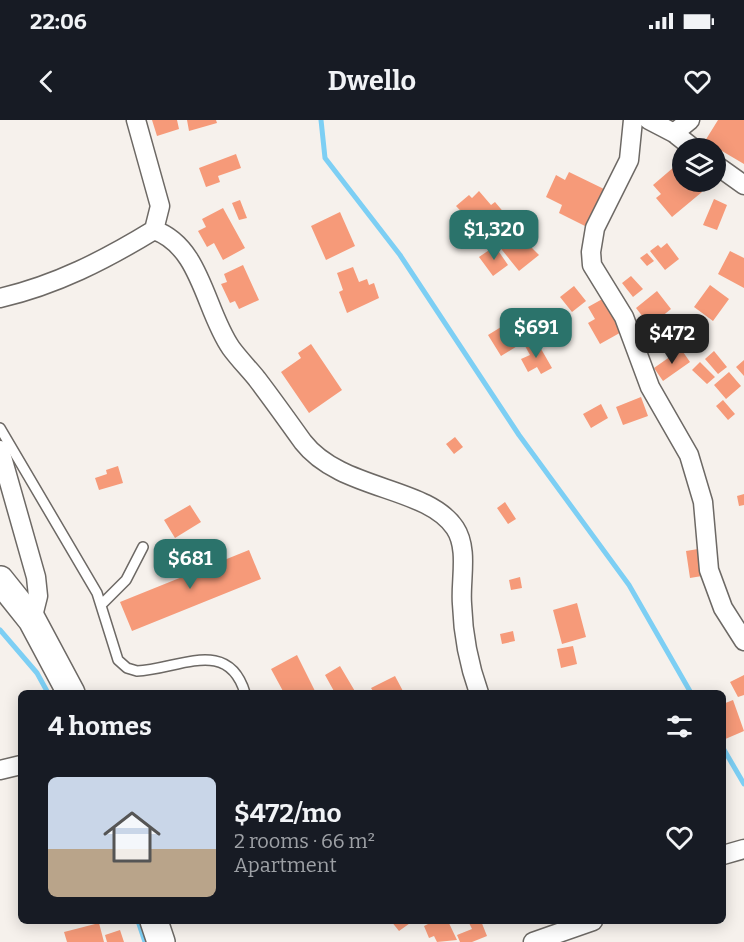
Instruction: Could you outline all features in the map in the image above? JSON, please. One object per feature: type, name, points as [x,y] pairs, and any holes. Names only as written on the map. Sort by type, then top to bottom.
[{"type":"street","points":[[0,298],[33,290],[91,267],[154,230],[160,206],[136,120]]},
{"type":"street","points":[[633,120],[628,160],[595,228],[591,252],[592,265],[624,317],[650,387],[689,455],[703,502],[709,570],[723,608],[743,638]]},
{"type":"street","points":[[649,120],[680,138]]},
{"type":"street","points":[[674,133],[690,120]]},
{"type":"street","points":[[726,172],[744,185]]},
{"type":"street","points":[[154,230],[167,234],[185,253],[214,319],[231,349],[314,454],[352,478],[424,503],[449,520],[456,530],[461,545],[464,632],[478,690]]},
{"type":"street","points":[[0,450],[36,577],[38,596],[32,620]]},
{"type":"street","points":[[0,580],[32,620],[69,690]]},
{"type":"street","points":[[0,770],[18,766]]},
{"type":"street","points":[[726,854],[744,849]]},
{"type":"street","points":[[155,924],[161,942]]},
{"type":"street","points":[[533,942],[584,924]]},
{"type":"lane","points":[[0,428],[28,472],[51,518],[102,604],[115,655],[127,668],[145,671],[214,660],[228,667],[244,690]]},
{"type":"lane","points":[[102,604],[126,580],[143,547]]},
{"type":"building","points":[[152,120],[177,120],[179,129],[157,136]]},
{"type":"building","points":[[187,120],[216,120],[217,123],[189,131]]},
{"type":"building","points":[[718,120],[744,120],[744,164],[726,153],[726,138],[707,138]]},
{"type":"building","points":[[236,154],[241,168],[218,176],[220,182],[206,187],[199,168]]},
{"type":"building","points":[[672,169],[672,192],[702,192],[672,217],[656,198],[661,194],[653,185]]},
{"type":"building","points":[[569,172],[604,189],[585,226],[559,213],[562,205],[546,197],[556,175],[565,180]]},
{"type":"building","points":[[479,191],[491,205],[495,202],[512,222],[500,232],[494,225],[483,235],[456,206],[469,195],[472,198]]},
{"type":"building","points":[[714,199],[727,205],[717,230],[703,225]]},
{"type":"building","points":[[240,200],[247,218],[239,220],[232,203]]},
{"type":"building","points":[[223,208],[245,248],[223,260],[214,243],[207,247],[198,231],[206,227],[202,219]]},
{"type":"building","points":[[340,212],[355,246],[326,260],[311,226]]},
{"type":"building","points":[[519,235],[539,255],[519,271],[498,245],[509,236],[512,240]]},
{"type":"building","points":[[667,243],[679,259],[665,270],[650,251],[658,245],[661,248]]},
{"type":"building","points":[[495,246],[508,265],[493,276],[479,257]]},
{"type":"building","points":[[730,251],[744,258],[744,288],[718,274]]},
{"type":"building","points":[[647,253],[654,261],[647,266],[640,258]]},
{"type":"building","points":[[243,265],[259,300],[239,309],[235,301],[230,303],[221,284],[227,282],[224,274]]},
{"type":"building","points":[[353,267],[359,282],[367,279],[369,285],[374,283],[379,298],[347,313],[339,292],[343,290],[337,273]]},
{"type":"building","points":[[631,276],[643,289],[633,297],[622,283]]},
{"type":"building","points":[[710,285],[729,299],[713,321],[694,307]]},
{"type":"building","points":[[574,286],[586,301],[572,312],[560,297]]},
{"type":"building","points":[[657,291],[671,309],[650,326],[636,308]]},
{"type":"building","points":[[606,297],[625,330],[600,344],[588,323],[595,319],[588,307]]},
{"type":"building","points":[[514,319],[527,340],[501,356],[488,335]]},
{"type":"building","points":[[653,335],[662,347],[655,352],[646,340]]},
{"type":"building","points":[[536,340],[552,368],[541,374],[537,367],[528,372],[521,359],[530,355],[525,346]]},
{"type":"building","points":[[311,344],[342,390],[309,413],[281,372],[301,358],[298,353]]},
{"type":"building","points":[[681,349],[690,362],[663,381],[654,368]]},
{"type":"building","points":[[714,351],[727,367],[718,374],[705,359]]},
{"type":"building","points":[[744,360],[744,376],[736,367]]},
{"type":"building","points":[[700,362],[715,377],[707,384],[692,370]]},
{"type":"building","points":[[729,372],[741,386],[726,399],[714,385]]},
{"type":"building","points":[[641,397],[648,416],[623,425],[616,407]]},
{"type":"building","points":[[723,400],[735,414],[728,420],[716,406]]},
{"type":"building","points":[[601,404],[608,418],[591,428],[583,414]]},
{"type":"building","points":[[455,437],[463,447],[454,454],[446,444]]},
{"type":"building","points":[[118,466],[123,483],[99,490],[95,478],[107,474],[106,470]]},
{"type":"building","points":[[744,494],[744,505],[739,506],[737,496]]},
{"type":"building","points":[[505,502],[516,519],[508,524],[497,508]]},
{"type":"building","points":[[190,505],[201,522],[175,538],[164,520]]},
{"type":"building","points":[[698,549],[702,576],[690,578],[686,551]]},
{"type":"building","points":[[249,550],[261,579],[132,631],[120,602]]},
{"type":"building","points":[[520,577],[522,588],[511,590],[509,580]]},
{"type":"building","points":[[577,603],[586,637],[562,644],[553,610]]},
{"type":"building","points":[[513,631],[515,641],[502,644],[500,634]]},
{"type":"building","points":[[573,646],[577,664],[561,668],[557,649]]},
{"type":"building","points":[[297,655],[314,690],[282,690],[271,669]]},
{"type":"building","points":[[340,666],[354,690],[333,690],[325,675]]},
{"type":"building","points":[[744,675],[744,695],[738,697],[730,682]]},
{"type":"building","points":[[395,676],[402,690],[372,690],[371,688]]},
{"type":"building","points":[[733,700],[744,731],[726,739],[726,703]]},
{"type":"building","points":[[99,924],[104,942],[67,942],[64,932]]},
{"type":"building","points":[[393,924],[409,924],[399,931]]},
{"type":"building","points":[[449,924],[457,940],[437,942],[434,936],[429,938],[424,926]]},
{"type":"building","points":[[470,924],[482,924],[487,936],[472,942],[460,942],[457,935],[472,929]]},
{"type":"building","points":[[120,930],[124,942],[107,942],[105,935]]},
{"type":"waterway","points":[[321,120],[325,158],[400,255],[519,435],[629,585],[689,690]]},
{"type":"waterway","points":[[0,630],[37,673],[46,690]]},
{"type":"waterway","points":[[726,753],[744,784]]},
{"type":"waterway","points":[[139,924],[145,942]]}]
